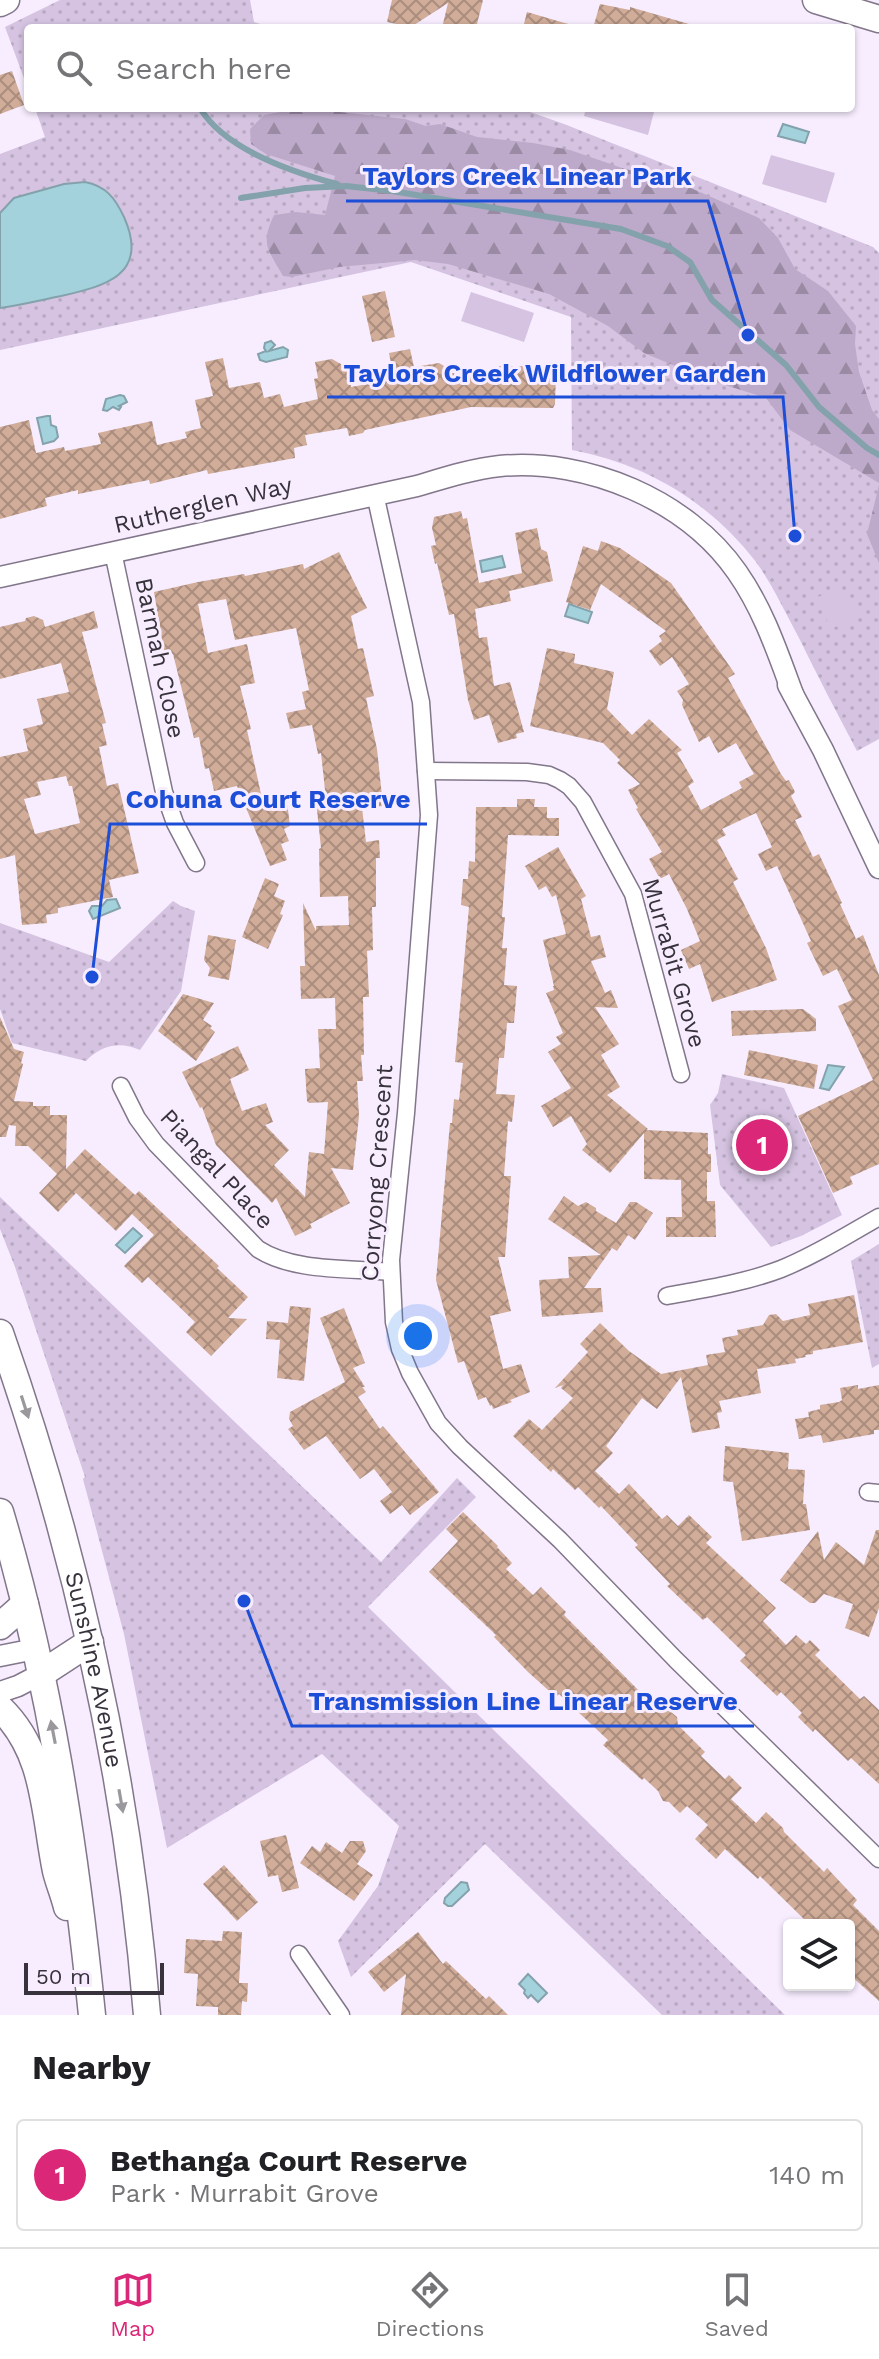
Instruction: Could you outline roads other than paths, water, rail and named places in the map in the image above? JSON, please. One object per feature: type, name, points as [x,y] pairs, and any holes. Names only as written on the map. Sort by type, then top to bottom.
[{"type":"main road","points":[[0,3],[6,0]]},
{"type":"main road","points":[[816,0],[879,19]]},
{"type":"main road","name":"Sunshine Avenue","points":[[0,1333],[50,1485],[109,1730],[137,1913],[147,2015]]},
{"type":"main road","points":[[0,1512],[25,1604],[68,1811],[92,2015]]},
{"type":"main road","points":[[0,1626],[25,1604]]},
{"type":"main road","points":[[38,1662],[90,1642]]},
{"type":"main road","points":[[0,1708],[22,1734],[38,1771],[57,1872],[88,1975]]},
{"type":"street","name":"Rutherglen Way","points":[[0,577],[417,486],[478,469],[546,467],[611,481],[664,505],[709,540],[736,570],[770,628],[793,694],[879,868]]},
{"type":"street","name":"Corryong Crescent","points":[[375,494],[421,702],[429,832],[391,1272],[394,1322],[400,1349],[438,1423],[460,1447],[571,1550],[676,1660],[879,1859]]},
{"type":"street","name":"Barmah Close","points":[[113,552],[164,792],[175,823],[196,863]]},
{"type":"street","name":"Murrabit Grove","points":[[426,771],[538,773],[560,780],[576,793],[633,894],[681,1074]]},
{"type":"street","name":"Piangal Place","points":[[121,1086],[137,1118],[156,1144],[258,1249],[270,1257],[301,1265],[391,1272]]},
{"type":"street","points":[[667,1296],[748,1280],[780,1269],[818,1252],[879,1217]]},
{"type":"street","points":[[0,1656],[38,1662]]},
{"type":"street","points":[[0,1692],[18,1686],[38,1662]]},
{"type":"street","points":[[299,1954],[341,2015]]},
{"type":"water","points":[[783,124],[809,132],[805,143],[778,136]]},
{"type":"water","points":[[85,182],[104,190],[121,210],[131,237],[127,265],[119,274],[93,288],[0,308],[0,213],[14,198],[64,184]]},
{"type":"water","points":[[271,341],[275,345],[269,351],[283,347],[288,350],[287,357],[266,362],[260,360],[258,354],[266,351],[265,343]]},
{"type":"water","points":[[120,395],[127,402],[119,406],[119,410],[113,407],[103,410],[106,399]]},
{"type":"water","points":[[50,416],[58,437],[43,444],[37,418]]},
{"type":"water","points":[[502,556],[505,567],[482,572],[480,561]]},
{"type":"water","points":[[569,604],[592,612],[588,623],[565,616]]},
{"type":"water","points":[[116,899],[120,908],[93,919],[89,911],[92,906],[102,906],[107,900]]},
{"type":"water","points":[[828,1065],[844,1067],[829,1090],[820,1088]]},
{"type":"water","points":[[133,1228],[142,1236],[125,1253],[116,1245]]},
{"type":"water","points":[[461,1882],[467,1883],[469,1890],[452,1906],[448,1906],[444,1903],[445,1898]]},
{"type":"water","points":[[528,1974],[547,1993],[538,2002],[531,1995],[528,1998],[519,1984]]},
{"type":"waterway","points":[[203,112],[211,123],[242,147],[280,166],[337,184]]},
{"type":"waterway","points":[[241,198],[305,188],[346,186],[392,191],[621,229],[667,246],[690,262],[712,300],[786,365],[819,407],[879,455]]},
{"type":"place","name":"Taylors Creek Linear Park","points":[[748,335]]},
{"type":"place","name":"Taylors Creek Wildflower Garden","points":[[795,536]]},
{"type":"place","name":"Cohuna Court Reserve","points":[[92,977]]},
{"type":"place","name":"Bethanga Court Reserve","points":[[762,1145]]},
{"type":"place","name":"Transmission Line Linear Reserve","points":[[244,1601]]}]
